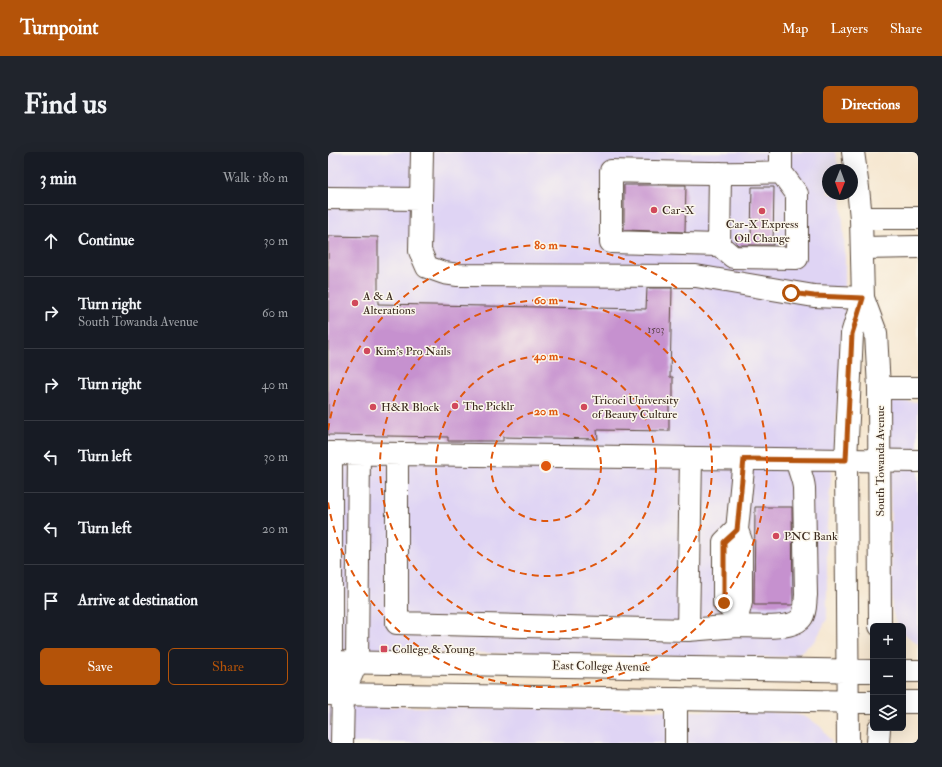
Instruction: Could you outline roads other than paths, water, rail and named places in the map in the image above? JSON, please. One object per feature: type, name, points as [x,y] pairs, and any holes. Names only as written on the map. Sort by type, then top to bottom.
[{"type":"main road","points":[[422,152],[420,251],[427,267],[444,273],[458,275],[502,276],[696,276],[814,296],[863,298]]},
{"type":"main road","name":"South Towanda Avenue","points":[[848,743],[846,670],[846,460],[852,334],[863,298],[861,218],[853,152]]},
{"type":"main road","points":[[781,162],[797,194],[797,258],[733,256],[718,245],[611,242],[611,171],[744,174],[781,162]]},
{"type":"main road","points":[[718,245],[720,173]]},
{"type":"main road","points":[[328,198],[421,199]]},
{"type":"main road","points":[[861,218],[918,218]]},
{"type":"main road","points":[[862,248],[918,247]]},
{"type":"main road","name":"South Towanda Avenue","points":[[863,298],[876,334],[879,388],[880,623]]},
{"type":"main road","points":[[879,388],[918,388]]},
{"type":"main road","points":[[342,743],[330,662],[330,453],[918,461]]},
{"type":"main road","points":[[335,694],[357,662],[359,453]]},
{"type":"main road","points":[[397,454],[397,623],[688,630],[738,620],[784,626],[795,623],[802,617],[806,595],[804,488],[803,478],[797,460]]},
{"type":"main road","points":[[688,630],[691,458]]},
{"type":"main road","points":[[738,620],[732,602],[732,542],[737,530],[744,459]]},
{"type":"main road","points":[[331,534],[358,534]]},
{"type":"main road","name":"East College Avenue","points":[[330,662],[870,671]]},
{"type":"main road","points":[[906,671],[918,671]]},
{"type":"main road","points":[[335,694],[870,702]]},
{"type":"main road","points":[[676,699],[676,743]]},
{"type":"main road","points":[[906,702],[918,702]]},
{"type":"main road","points":[[878,743],[879,731]]},
{"type":"place","name":"Car-X","points":[[654,210]]},
{"type":"place","name":"Car-X Express Oil Change","points":[[762,211]]},
{"type":"place","name":"A & A Alterations","points":[[355,303]]},
{"type":"place","name":"Kim's Pro Nails","points":[[367,351]]},
{"type":"place","name":"The Picklr","points":[[455,406]]},
{"type":"place","name":"H&R Block","points":[[373,407]]},
{"type":"place","name":"Tricoci University of Beauty Culture","points":[[584,407]]},
{"type":"place","name":"PNC Bank","points":[[776,536]]},
{"type":"place","name":"College & Young","points":[[384,649]]}]
